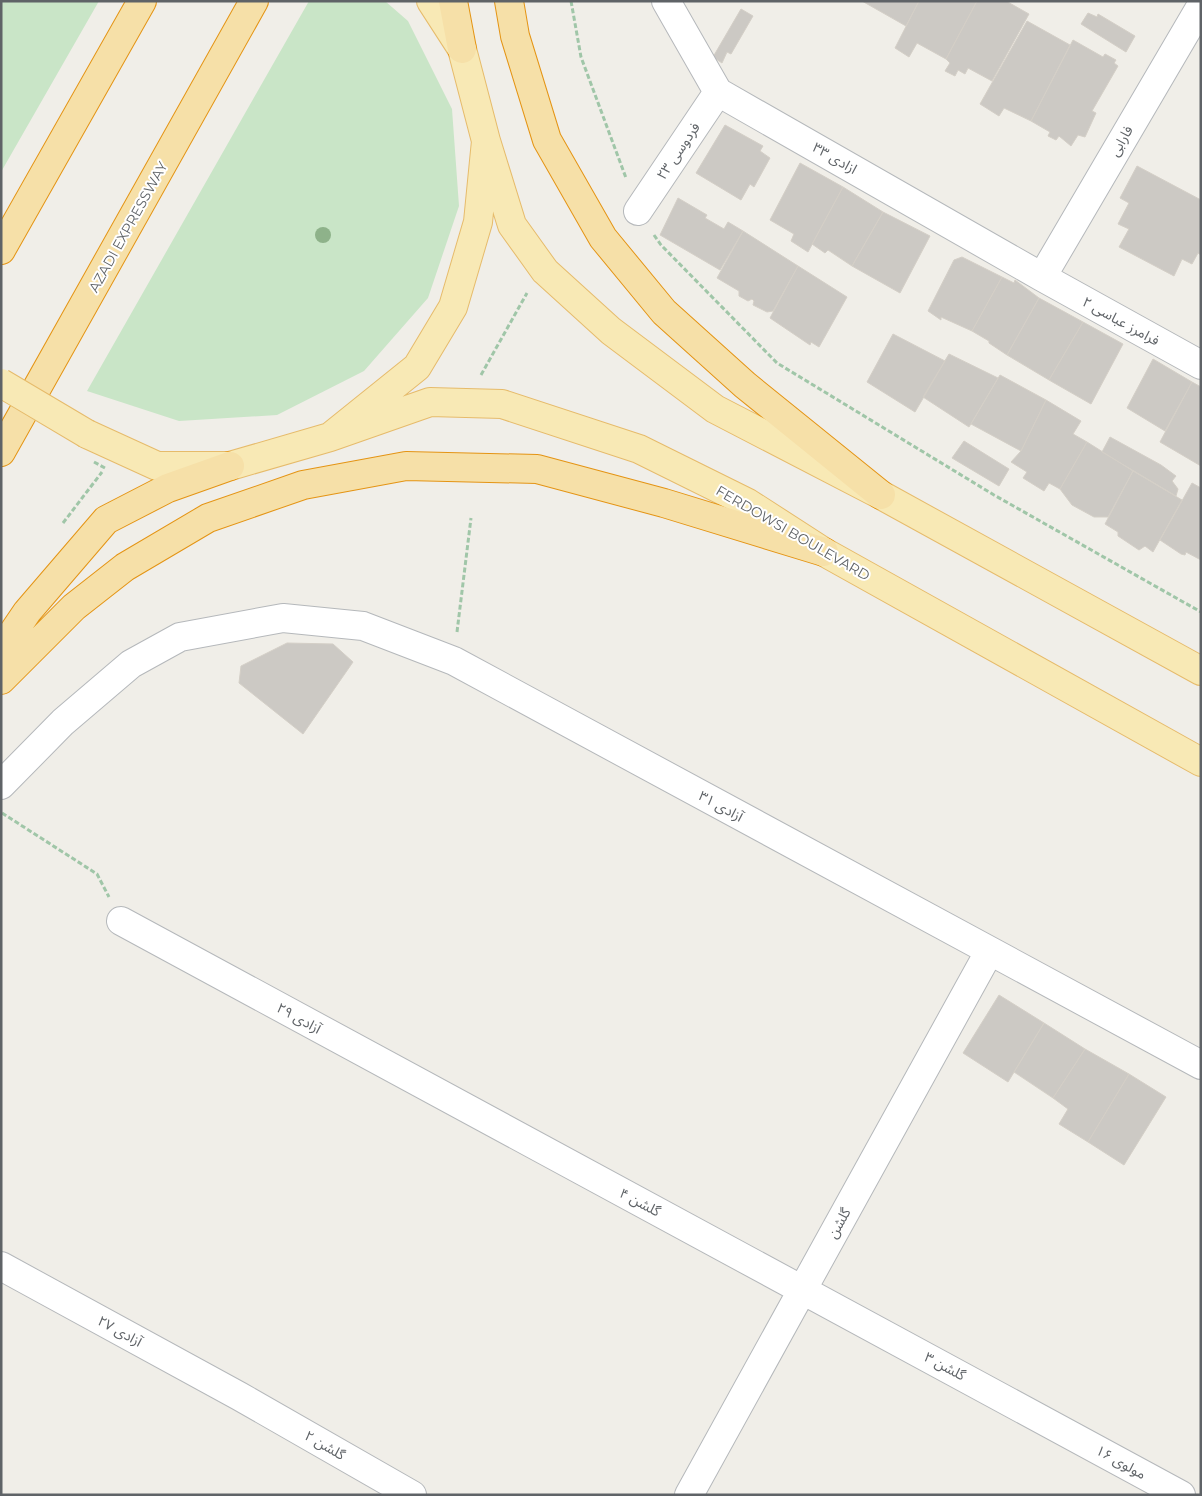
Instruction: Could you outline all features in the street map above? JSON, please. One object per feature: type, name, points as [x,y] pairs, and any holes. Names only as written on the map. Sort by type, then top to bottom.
[{"type":"highway","points":[[1,250],[142,1]]},
{"type":"highway","name":"AZADI EXPRESSWAY","points":[[1,452],[254,1]]},
{"type":"highway","points":[[453,1],[462,50]]},
{"type":"highway","points":[[509,1],[515,36],[547,140],[602,238],[664,312],[745,385],[881,494]]},
{"type":"highway","points":[[1,650],[26,612],[106,520],[168,488],[230,466]]},
{"type":"highway","points":[[1,680],[74,607],[125,567],[208,518],[303,485],[406,466],[537,469],[664,503],[824,552]]},
{"type":"main road","points":[[430,1],[462,50],[486,141],[512,225],[545,271],[611,331],[715,409],[881,494],[1201,671]]},
{"type":"main road","points":[[330,437],[417,368],[453,307],[478,222],[486,141]]},
{"type":"main road","name":"FERDOWSI BOULEVARD","points":[[1,383],[87,434],[156,466],[230,466],[330,437],[430,402],[502,404],[639,449],[748,503],[824,552],[1201,762]]},
{"type":"street","points":[[666,1],[718,92]]},
{"type":"street","name":"فارابی","points":[[1042,277],[1201,6]]},
{"type":"street","name":"فردوسی ۲۳","points":[[638,210],[718,92]]},
{"type":"street","name":"ازادی ۳۳","points":[[718,92],[1042,277]]},
{"type":"street","name":"فرامرز عباسی ۲","points":[[1042,277],[1201,365]]},
{"type":"street","name":"آزادی ۳۱","points":[[1,785],[63,722],[131,664],[180,637],[283,618],[363,626],[454,661],[1201,1065]]},
{"type":"street","name":"آزادی ۲۹","points":[[121,921],[478,1116]]},
{"type":"street","name":"گلشن","points":[[689,1495],[989,952]]},
{"type":"street","name":"گلشن ۴","points":[[478,1116],[803,1289]]},
{"type":"street","name":"۲۷ آزادی","points":[[1,1266],[238,1396]]},
{"type":"street","name":"گلشن ۳","points":[[803,1289],[1087,1443]]},
{"type":"street","name":"گلشن ۲","points":[[238,1396],[412,1495]]},
{"type":"street","name":"مولوی ۱۶","points":[[1087,1443],[1181,1495]]},
{"type":"path","points":[[571,1],[582,57],[638,210],[661,245],[777,363],[994,495],[1201,612]]},
{"type":"path","points":[[477,381],[531,286]]},
{"type":"path","points":[[62,525],[105,468]]},
{"type":"path","points":[[454,661],[471,518]]},
{"type":"path","points":[[1,812],[97,874],[121,921]]},
{"type":"green space","points":[[1,1],[99,1],[1,172]]},
{"type":"green space","points":[[309,1],[385,1],[408,21],[452,109],[459,206],[428,298],[364,371],[277,415],[179,421],[87,391]]},
{"type":"building","points":[[862,1],[919,1],[906,26]]},
{"type":"building","points":[[919,1],[977,1],[946,59],[917,43],[909,57],[895,48]]},
{"type":"building","points":[[977,1],[1006,1],[1029,14],[992,81],[968,68],[965,74],[958,70],[955,76],[945,71],[950,63],[946,59]]},
{"type":"building","points":[[741,9],[753,16],[731,54],[727,52],[722,63],[713,57]]},
{"type":"building","points":[[1088,13],[1097,17],[1098,14],[1135,36],[1126,52],[1081,24]]},
{"type":"building","points":[[1027,21],[1070,45],[1031,121],[1004,108],[999,116],[980,104]]},
{"type":"building","points":[[1073,40],[1103,57],[1105,54],[1116,60],[1114,63],[1118,66],[1092,111],[1096,113],[1085,137],[1078,135],[1071,146],[1059,136],[1056,140],[1048,136],[1050,132],[1031,121]]},
{"type":"building","points":[[725,125],[763,146],[760,151],[770,158],[754,187],[750,184],[741,200],[696,173]]},
{"type":"building","points":[[800,163],[843,187],[808,252],[791,241],[794,234],[770,220]]},
{"type":"building","points":[[1137,166],[1201,200],[1201,255],[1198,253],[1192,264],[1182,259],[1174,276],[1119,247],[1129,229],[1118,224],[1129,203],[1120,198]]},
{"type":"building","points":[[843,187],[883,212],[852,266],[828,250],[825,253],[812,244]]},
{"type":"building","points":[[678,198],[707,215],[705,218],[724,229],[728,222],[743,231],[720,270],[660,235]]},
{"type":"building","points":[[883,212],[930,236],[900,293],[852,266]]},
{"type":"building","points":[[743,231],[798,266],[773,311],[767,312],[753,305],[754,301],[752,299],[748,301],[739,296],[739,291],[717,278]]},
{"type":"building","points":[[962,257],[1002,277],[972,331],[941,317],[941,320],[928,311],[954,260]]},
{"type":"building","points":[[798,266],[847,297],[819,347],[811,342],[810,345],[770,318]]},
{"type":"building","points":[[1002,277],[1014,283],[1015,280],[1039,298],[1007,355],[972,331]]},
{"type":"building","points":[[1039,298],[1083,322],[1049,380],[1007,355]]},
{"type":"building","points":[[1083,322],[1123,344],[1091,404],[1049,380]]},
{"type":"building","points":[[893,334],[945,361],[915,412],[867,382]]},
{"type":"building","points":[[949,354],[998,378],[969,427],[923,397]]},
{"type":"building","points":[[1153,359],[1192,382],[1165,431],[1127,408]]},
{"type":"building","points":[[1000,375],[1046,400],[1021,451],[971,424]]},
{"type":"building","points":[[1192,382],[1201,387],[1201,466],[1160,442]]},
{"type":"building","points":[[1046,400],[1081,421],[1073,434],[1087,442],[1060,489],[1049,483],[1044,491],[1023,478],[1027,472],[1011,462],[1021,451]]},
{"type":"building","points":[[1110,437],[1161,465],[1176,476],[1172,481],[1178,489],[1176,496],[1102,452]]},
{"type":"building","points":[[964,441],[1009,469],[999,486],[952,458]]},
{"type":"building","points":[[1087,442],[1133,471],[1108,517],[1094,517],[1072,505],[1060,489]]},
{"type":"building","points":[[1133,471],[1182,500],[1153,552],[1145,546],[1139,550],[1118,536],[1118,532],[1105,524]]},
{"type":"building","points":[[1192,483],[1201,488],[1201,560],[1186,552],[1185,555],[1181,554],[1160,540]]},
{"type":"building","points":[[287,643],[333,644],[353,662],[303,734],[239,683],[241,666]]},
{"type":"building","points":[[999,995],[1044,1023],[1008,1082],[963,1053]]},
{"type":"building","points":[[1044,1023],[1085,1049],[1053,1098],[1014,1072]]},
{"type":"building","points":[[1085,1049],[1129,1074],[1088,1142],[1059,1124],[1068,1109],[1053,1098]]},
{"type":"building","points":[[1129,1074],[1166,1097],[1124,1165],[1088,1142]]}]
